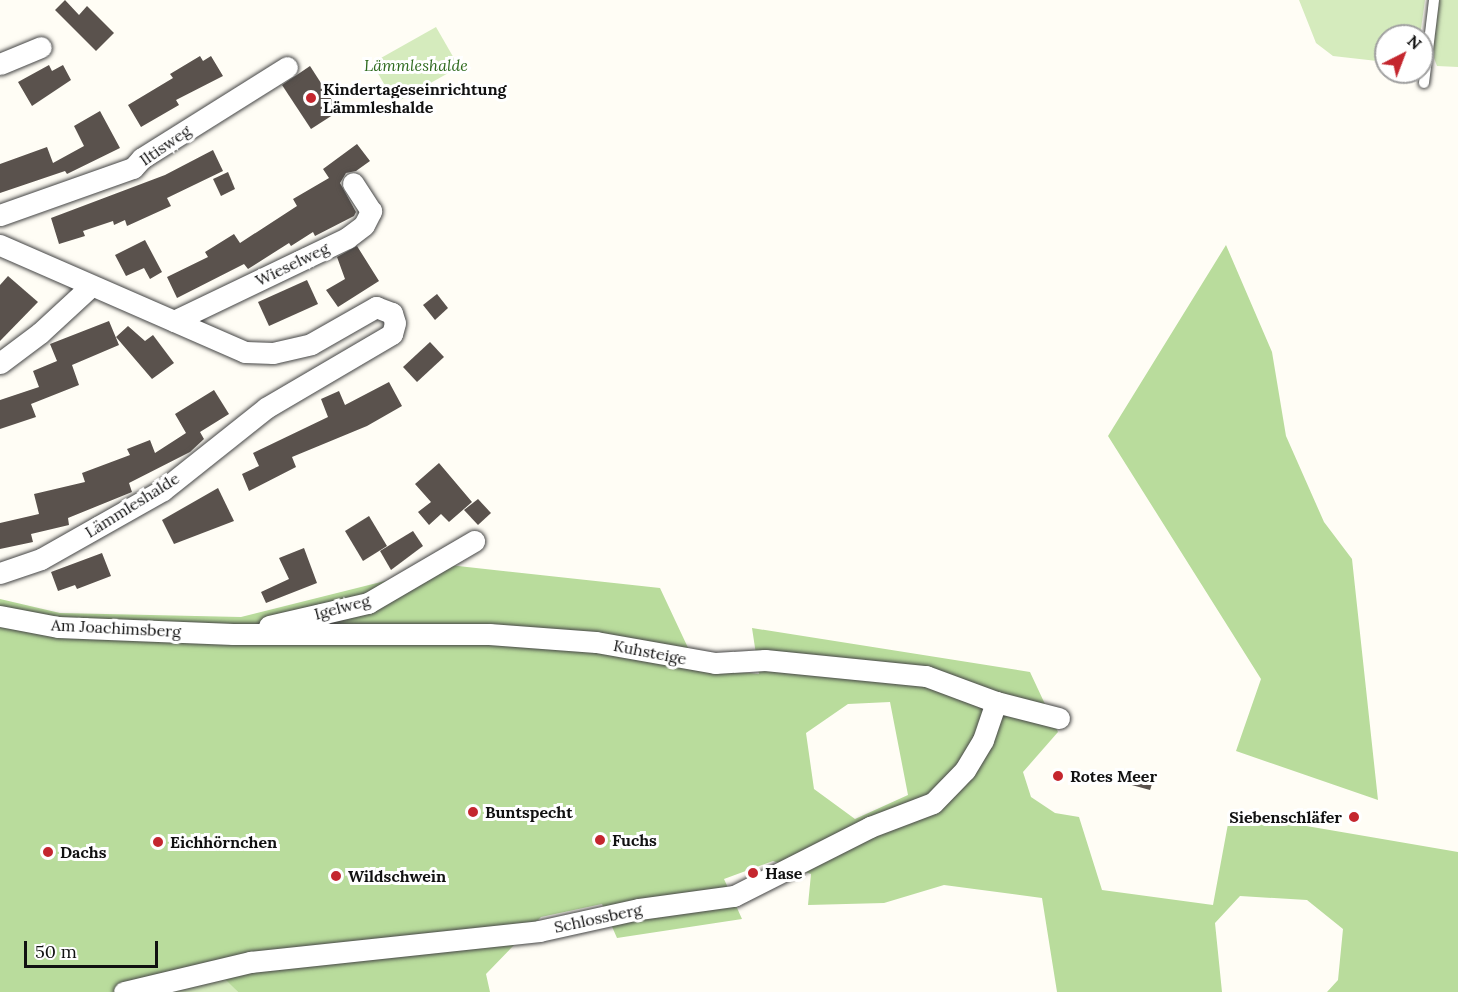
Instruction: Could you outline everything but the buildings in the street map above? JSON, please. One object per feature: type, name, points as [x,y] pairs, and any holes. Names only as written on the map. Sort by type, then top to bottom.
[{"type":"street","points":[[0,63],[41,47]]},
{"type":"street","name":"Iltisweg","points":[[0,215],[134,168],[142,158],[287,67]]},
{"type":"street","name":"Wieselweg","points":[[174,321],[347,238],[364,225],[372,211],[353,183]]},
{"type":"street","name":"Lämmleshalde","points":[[0,245],[245,352],[273,353],[311,344],[376,307],[392,313],[395,323],[392,334],[266,408],[163,490],[41,559],[0,573]]},
{"type":"street","points":[[0,363],[40,333],[91,286]]},
{"type":"street","name":"Igelweg","points":[[233,634],[368,603],[474,541]]},
{"type":"street","name":"Am Joachimsberg","points":[[0,616],[58,627],[233,634]]},
{"type":"street","name":"Kuhsteige","points":[[233,634],[489,634],[606,643],[715,663],[765,660],[926,676],[996,702],[1059,718]]},
{"type":"street","name":"Schlossberg","points":[[124,992],[250,962],[539,931],[639,909],[734,896],[870,827],[933,802],[965,770],[983,740],[996,702]]},
{"type":"lane","points":[[1431,24],[1434,0]]},
{"type":"green space","points":[[1299,0],[1425,0],[1422,24],[1374,24],[1374,61],[1333,56],[1316,43]]},
{"type":"green space","points":[[1439,0],[1458,0],[1458,67],[1437,66],[1434,58],[1434,31]]},
{"type":"green space","name":"Lämmleshalde","points":[[436,27],[459,67],[395,103],[372,63]]},
{"type":"green space","points":[[1226,245],[1272,352],[1286,436],[1324,522],[1352,559],[1378,800],[1236,751],[1261,679],[1108,436]]},
{"type":"green space","points":[[449,565],[660,588],[697,667],[759,674],[752,628],[1030,672],[1058,732],[1023,772],[1031,797],[1055,813],[1079,817],[1102,890],[1213,905],[1230,813],[1458,852],[1458,992],[1327,992],[1338,980],[1343,929],[1307,900],[1240,896],[1215,923],[1222,992],[1057,992],[1042,898],[944,885],[884,903],[808,905],[811,874],[773,861],[724,879],[742,919],[617,938],[602,904],[541,917],[486,974],[490,992],[238,992],[225,979],[167,992],[0,992],[0,599],[60,613],[241,617]],"holes":[[[890,702],[908,795],[855,819],[814,789],[806,733],[848,704]]]},
{"type":"green space","points":[[225,978],[238,992],[167,992]]},
{"type":"place","name":"Kindertageseinrichtung Lämmleshalde","points":[[311,98]]},
{"type":"place","name":"Rotes Meer","points":[[1058,776]]},
{"type":"place","name":"Buntspecht","points":[[473,812]]},
{"type":"place","name":"Siebenschläfer","points":[[1354,817]]},
{"type":"place","name":"Fuchs","points":[[600,840]]},
{"type":"place","name":"Eichhörnchen","points":[[158,842]]},
{"type":"place","name":"Dachs","points":[[48,852]]},
{"type":"place","name":"Hase","points":[[753,873]]},
{"type":"place","name":"Wildschwein","points":[[336,876]]}]
